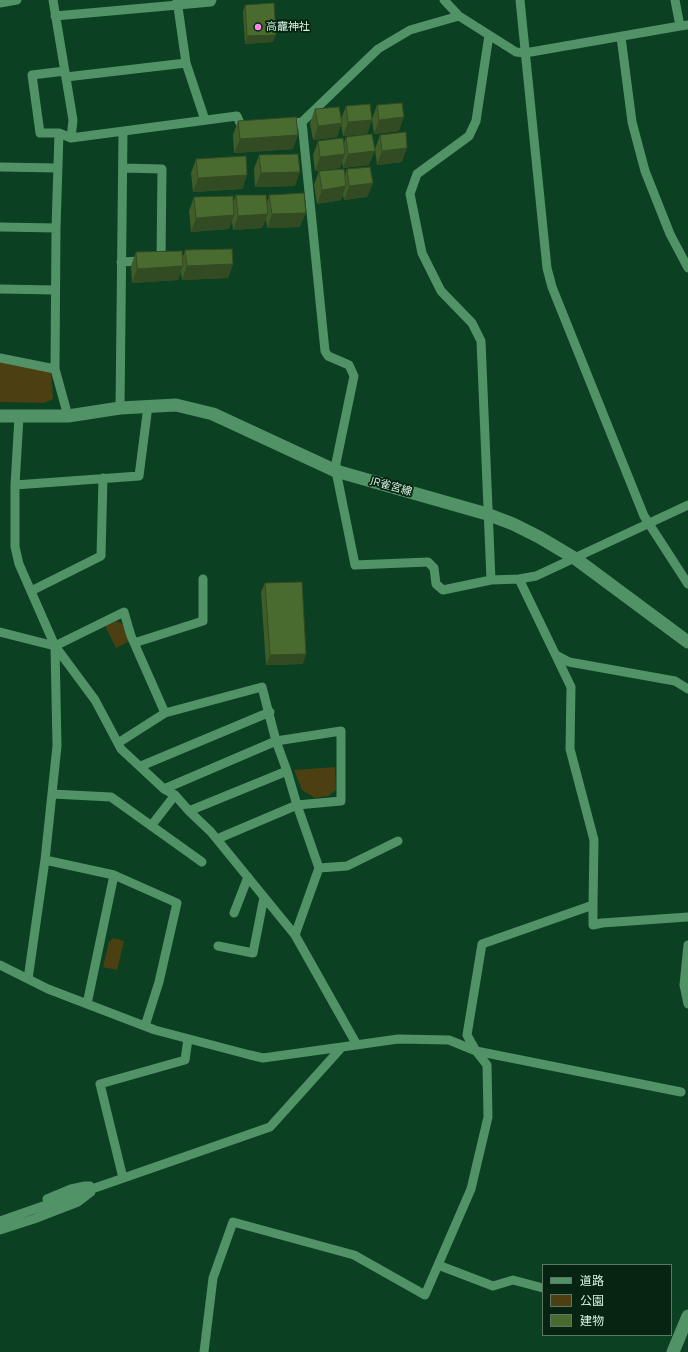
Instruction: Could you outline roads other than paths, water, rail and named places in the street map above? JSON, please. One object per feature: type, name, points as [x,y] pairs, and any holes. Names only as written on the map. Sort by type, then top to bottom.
[{"type":"street","points":[[0,3],[17,0]]},
{"type":"street","points":[[53,0],[73,120],[71,138]]},
{"type":"street","points":[[56,16],[177,3],[211,2],[212,0]]},
{"type":"street","points":[[444,0],[459,16],[489,36],[516,52],[526,53],[684,26],[675,0]]},
{"type":"street","points":[[520,0],[548,274],[644,516],[688,584]]},
{"type":"street","points":[[177,3],[186,62],[205,120]]},
{"type":"street","points":[[288,124],[302,122],[378,48],[410,30],[459,16]]},
{"type":"street","points":[[489,36],[476,121],[469,136],[417,174],[410,194],[422,253],[441,291],[472,323],[481,341],[491,580]]},
{"type":"street","points":[[621,36],[632,122],[645,171],[670,234],[688,268]]},
{"type":"street","points":[[186,62],[65,74],[32,75],[40,133],[59,133],[71,138],[237,116],[240,123],[246,127],[253,127]]},
{"type":"street","points":[[302,122],[325,351],[328,356],[349,365],[354,376],[336,463],[336,471],[355,565],[428,562],[434,568],[436,584],[443,590],[491,580],[519,579],[536,576],[576,559],[688,505]]},
{"type":"street","points":[[120,408],[123,132]]},
{"type":"street","points":[[59,133],[56,228],[55,369],[68,416]]},
{"type":"street","points":[[0,167],[58,168]]},
{"type":"street","points":[[121,262],[161,260],[162,169],[123,168]]},
{"type":"street","points":[[0,227],[56,228]]},
{"type":"street","points":[[0,289],[55,290]]},
{"type":"street","points":[[0,358],[55,369]]},
{"type":"street","name":"JR雀宮線","points":[[0,416],[68,416],[120,408],[176,405],[213,414],[336,471],[488,514],[539,537],[576,559],[688,642]]},
{"type":"street","points":[[15,485],[139,476],[148,406]]},
{"type":"street","points":[[19,417],[15,485],[15,547],[19,564],[55,646],[95,700],[121,749],[164,789],[175,795],[217,839],[295,935],[357,1045]]},
{"type":"street","points":[[31,591],[101,556],[103,478]]},
{"type":"street","points":[[134,643],[203,621],[203,579]]},
{"type":"street","points":[[519,579],[571,686],[570,749],[594,840],[593,925],[602,923],[688,917]]},
{"type":"street","points":[[0,632],[55,646],[124,612],[134,643],[165,713]]},
{"type":"street","points":[[28,979],[45,860],[57,746],[55,646]]},
{"type":"street","points":[[556,655],[569,662],[675,680],[688,689]]},
{"type":"street","points":[[118,743],[165,713],[262,687],[270,712],[276,741],[287,771],[296,805],[319,868],[295,935]]},
{"type":"street","points":[[141,766],[270,712]]},
{"type":"street","points":[[164,789],[276,741],[341,731],[341,800],[296,805],[217,839]]},
{"type":"street","points":[[189,811],[287,771]]},
{"type":"street","points":[[52,794],[111,797],[202,862]]},
{"type":"street","points":[[151,826],[175,795]]},
{"type":"street","points":[[319,868],[347,866],[398,841]]},
{"type":"street","points":[[45,860],[114,875],[177,902],[159,982],[144,1026]]},
{"type":"street","points":[[87,1004],[114,875]]},
{"type":"street","points":[[234,913],[248,877]]},
{"type":"street","points":[[218,946],[253,953],[264,897]]},
{"type":"street","points":[[204,1352],[213,1278],[233,1222],[354,1255],[425,1294],[471,1189],[488,1117],[487,1065],[476,1051],[467,1035],[482,944],[593,905]]},
{"type":"street","points":[[688,945],[684,986],[688,1004]]},
{"type":"street","points":[[0,965],[48,989],[144,1026],[263,1058],[398,1039],[449,1040],[476,1051],[681,1092]]},
{"type":"street","points":[[123,1178],[100,1084],[184,1060],[188,1038]]},
{"type":"street","points":[[0,1221],[270,1127],[342,1047]]},
{"type":"street","points":[[0,1214],[28,1207],[71,1189],[85,1186],[98,1187]]},
{"type":"street","points":[[0,1230],[78,1202],[98,1187]]},
{"type":"street","points":[[438,1266],[493,1286],[513,1280],[542,1288]]},
{"type":"street","points":[[673,1352],[688,1316]]},
{"type":"place","name":"高靇神社","points":[[258,27]]}]
